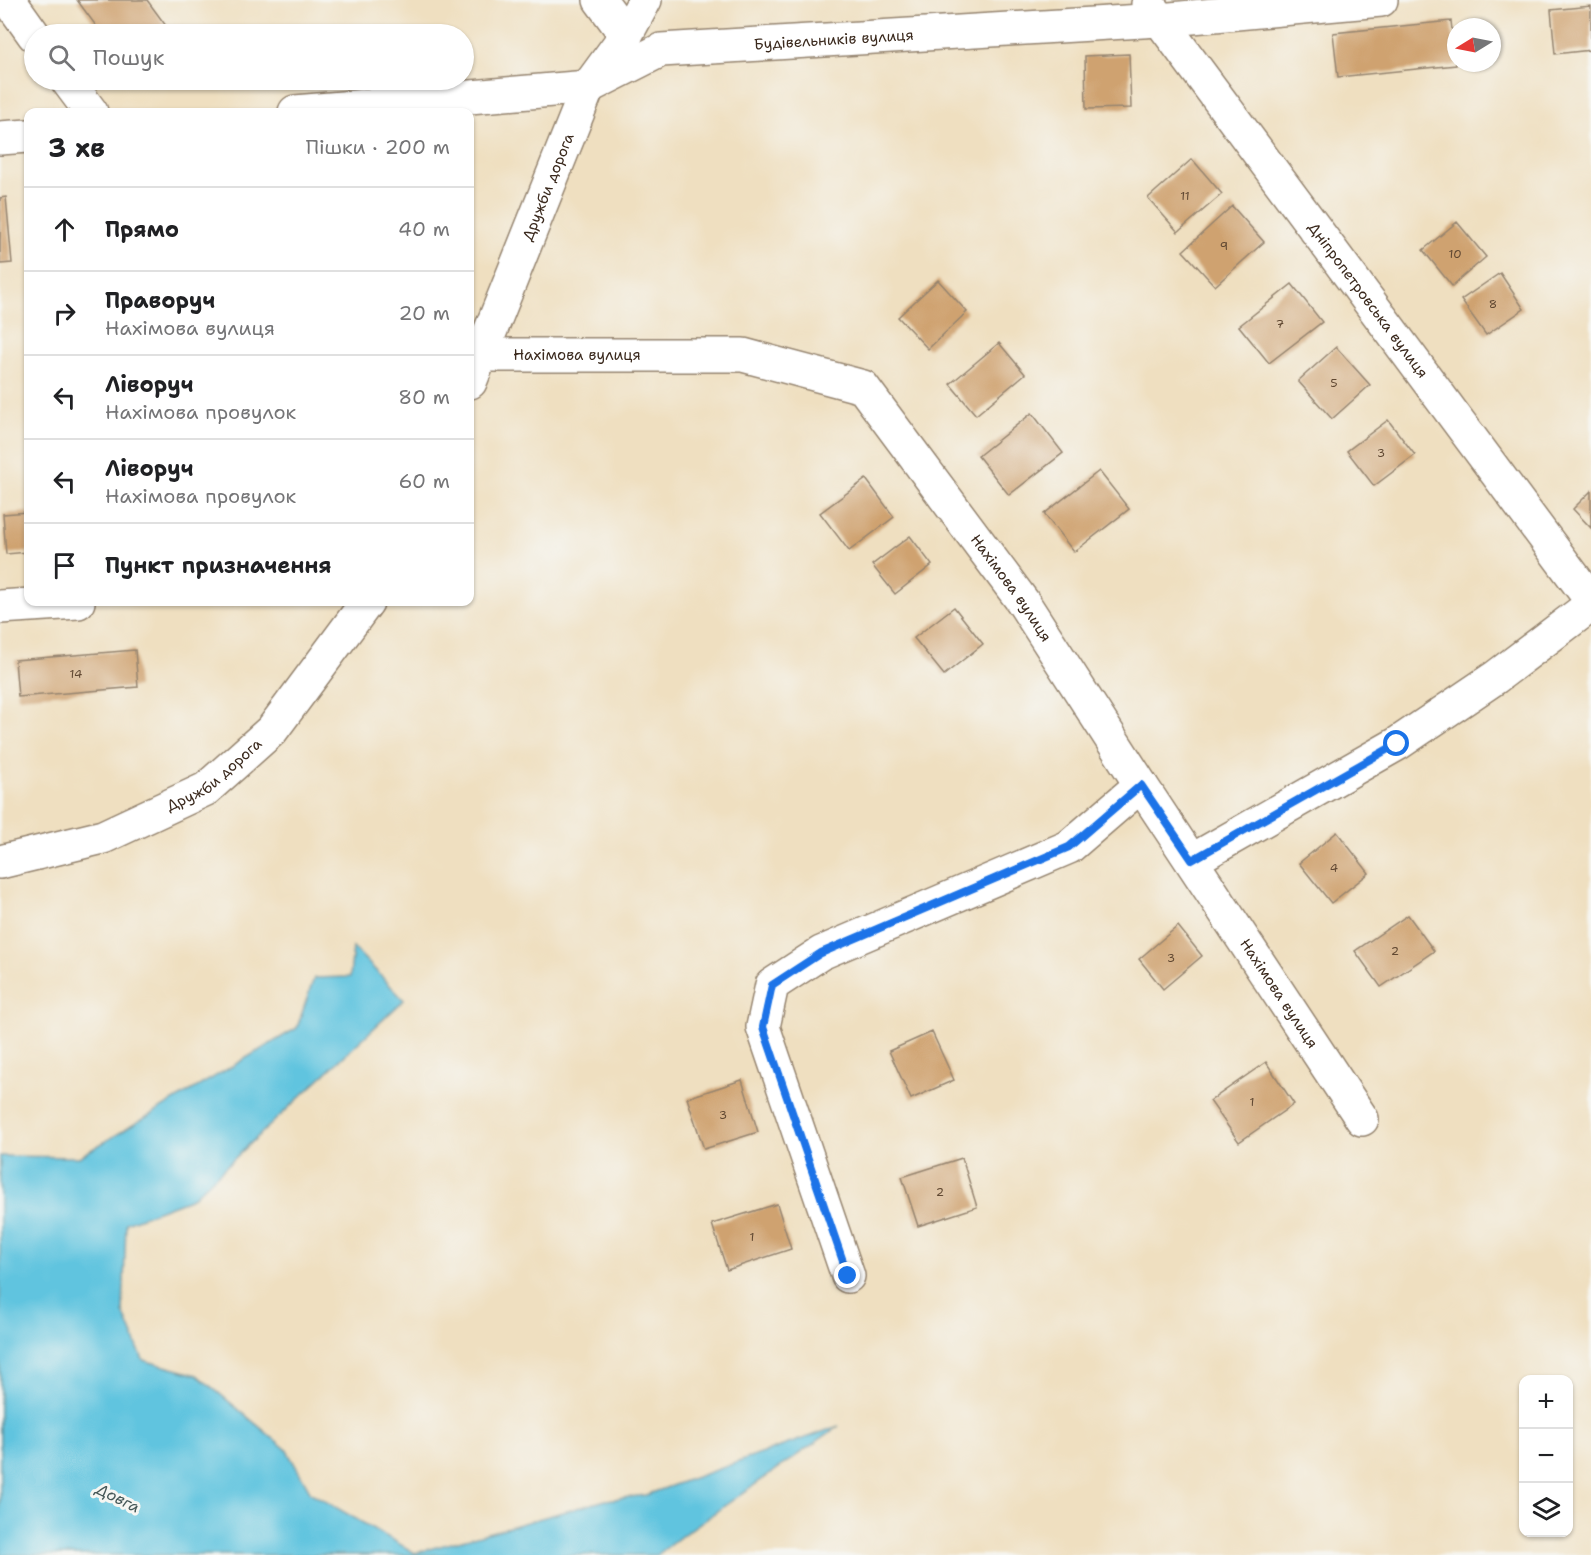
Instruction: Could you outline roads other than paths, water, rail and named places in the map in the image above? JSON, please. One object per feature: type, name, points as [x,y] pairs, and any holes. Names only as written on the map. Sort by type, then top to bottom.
[{"type":"street","points":[[9,0],[26,24]]},
{"type":"street","points":[[600,0],[626,35]]},
{"type":"street","name":"Дружби дорога","points":[[475,369],[588,87],[626,35],[645,0]]},
{"type":"street","name":"Будівельників вулиця","points":[[342,108],[588,87],[661,50],[1152,10],[1381,0]]},
{"type":"street","name":"Дніпропетровська вулиця","points":[[1152,10],[1591,600]]},
{"type":"street","points":[[74,90],[88,108]]},
{"type":"street","points":[[0,138],[24,136]]},
{"type":"street","name":"Нахімова вулиця","points":[[475,369],[743,355],[863,387],[1023,602],[1362,1119]]},
{"type":"street","points":[[0,607],[24,605]]},
{"type":"street","points":[[1192,860],[1397,744],[1496,677],[1591,605]]},
{"type":"street","name":"Дружби дорога","points":[[0,862],[103,837],[206,789],[272,730],[364,606]]},
{"type":"street","points":[[848,1276],[763,1027],[772,985],[821,953],[1069,847],[1141,785]]},
{"type":"water","name":"Довга","points":[[353,947],[404,1000],[192,1198],[126,1223],[123,1312],[143,1360],[197,1375],[286,1449],[311,1493],[415,1553],[606,1500],[646,1495],[839,1426],[657,1555],[0,1555],[0,1156],[79,1157],[297,1028],[314,978],[350,977]]}]
